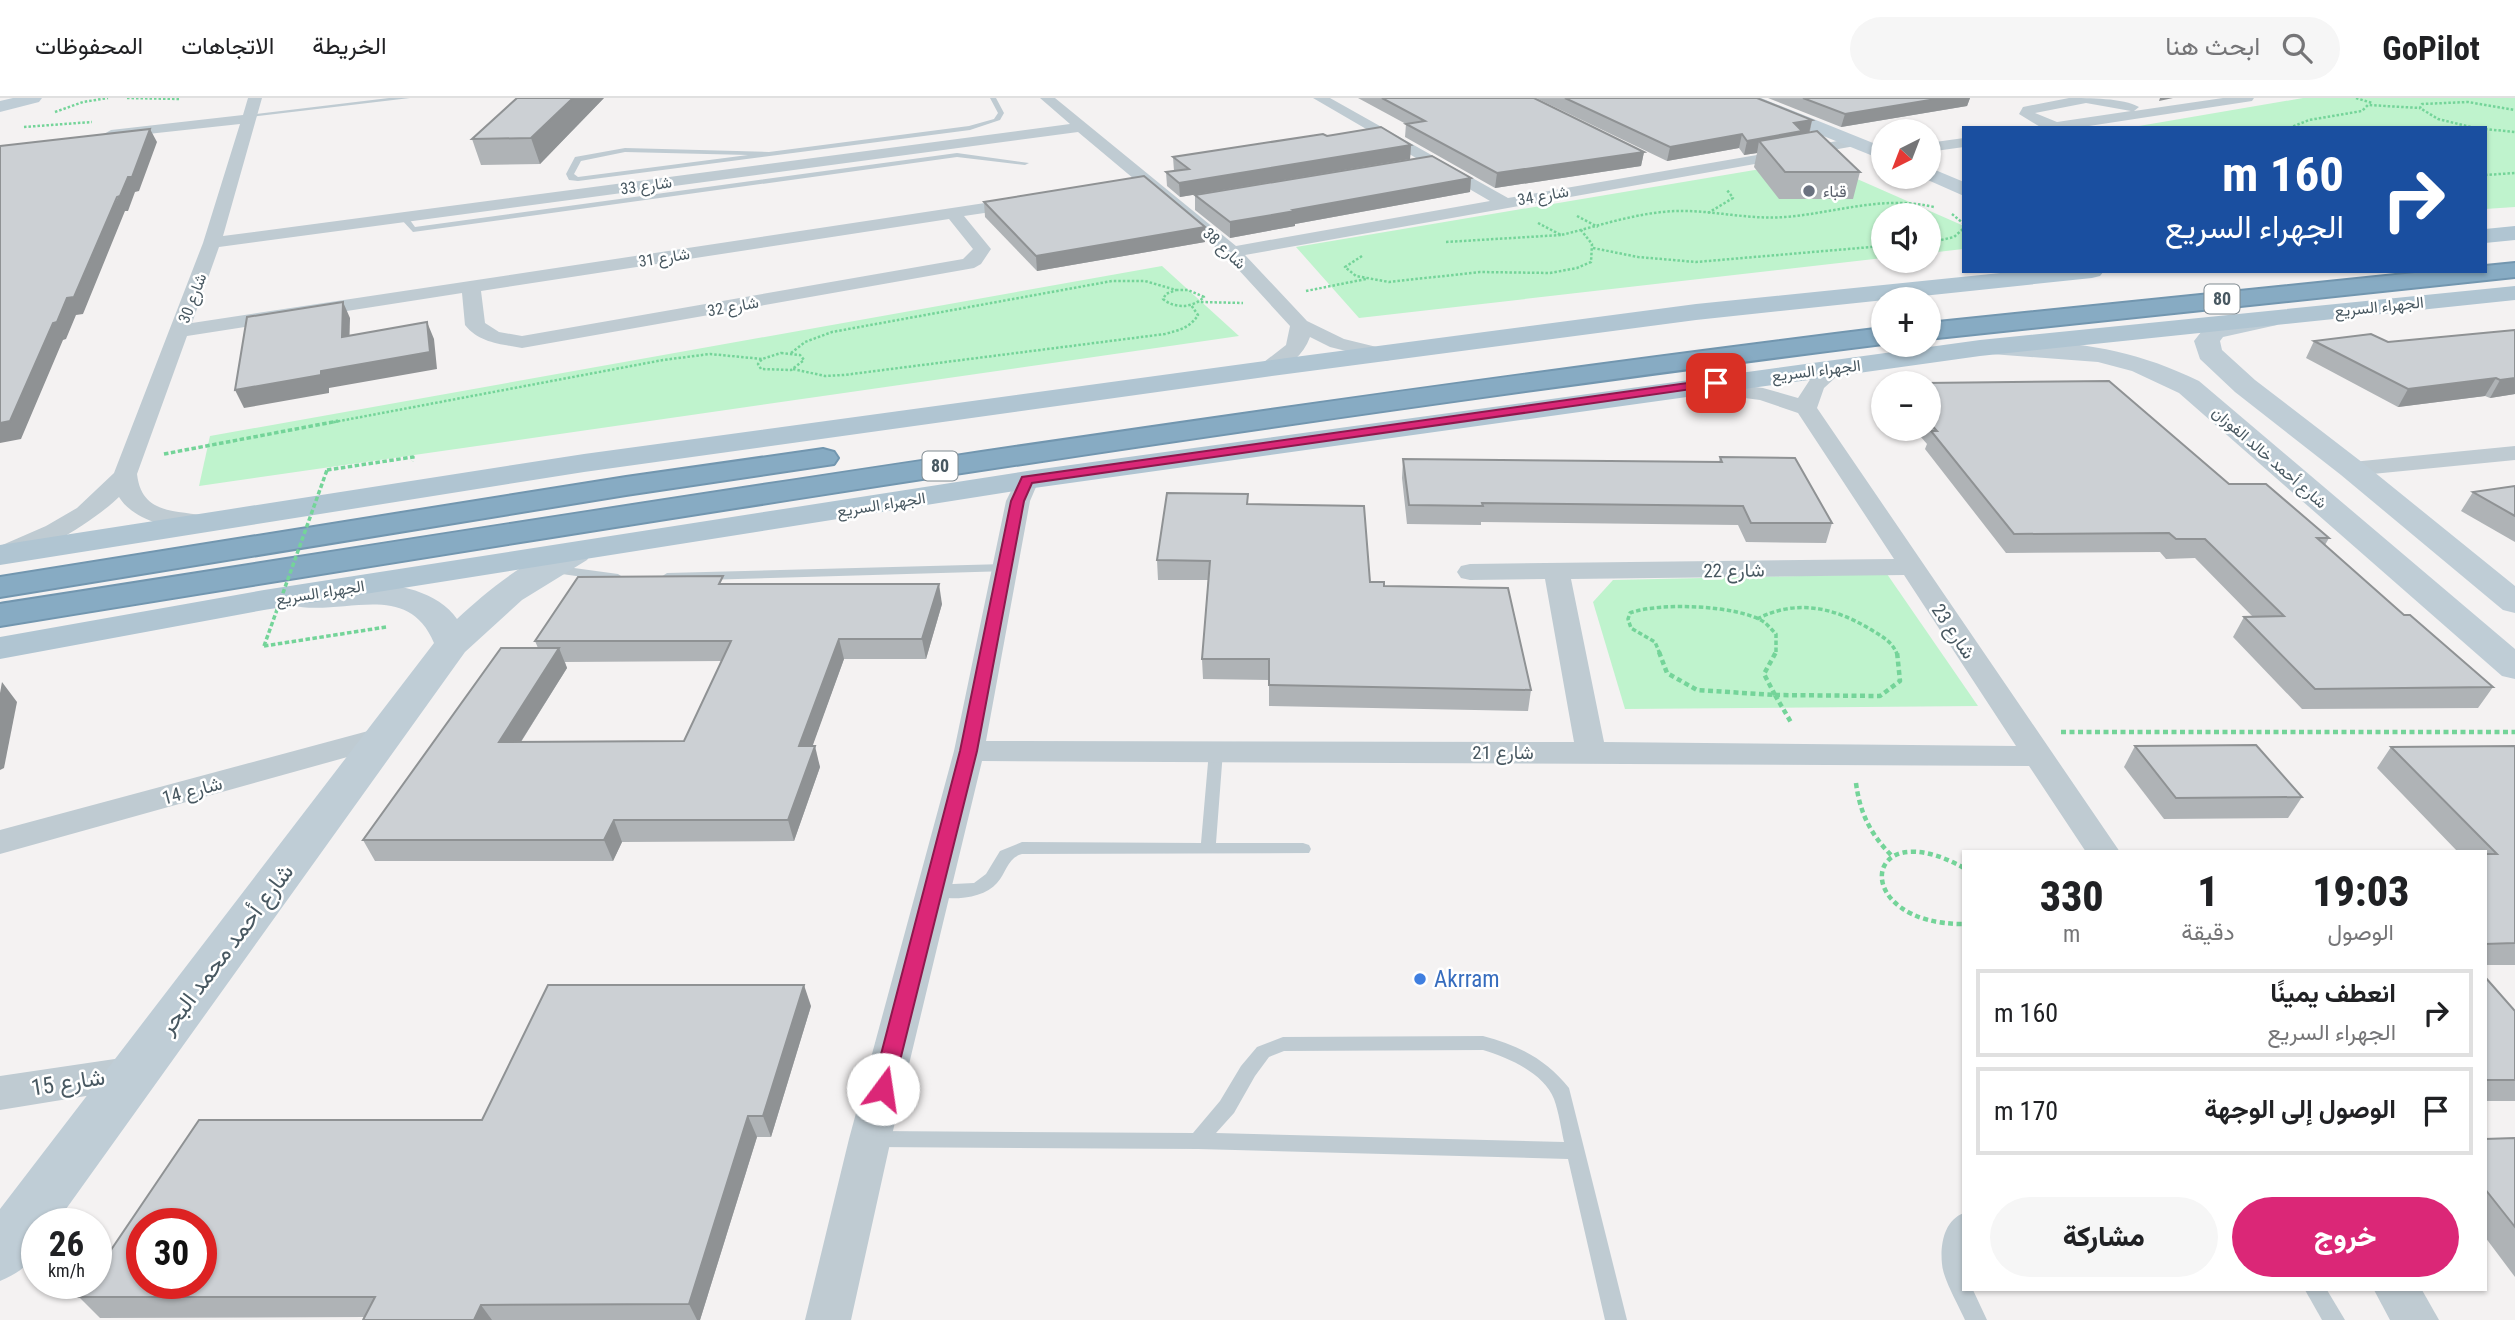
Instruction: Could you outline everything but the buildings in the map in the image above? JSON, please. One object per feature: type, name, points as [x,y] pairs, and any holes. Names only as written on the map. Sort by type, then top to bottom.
[{"type":"highway","points":[[2487,255],[2515,253]]},
{"type":"highway","name":"الجهراء السريع","points":[[2487,273],[2515,270]]},
{"type":"highway","name":"80","points":[[1941,309],[2292,273]]},
{"type":"highway","name":"الجهراء السريع","points":[[1941,330],[2486,273]]},
{"type":"highway","name":"80","points":[[0,587],[613,488],[942,440],[1573,351],[1871,317]]},
{"type":"highway","name":"الجهراء السريع","points":[[0,615],[972,460],[1600,370],[1871,337]]},
{"type":"main road","points":[[0,107],[33,98]]},
{"type":"main road","points":[[1745,98],[1871,149]]},
{"type":"main road","points":[[1769,98],[1871,138]]},
{"type":"main road","points":[[1941,167],[1962,176]]},
{"type":"main road","points":[[1941,179],[1962,189]]},
{"type":"main road","points":[[2487,236],[2515,233]]},
{"type":"main road","points":[[1,555],[557,467],[1265,369],[1696,312],[2060,273]]},
{"type":"main road","name":"الجهراء السريع","points":[[0,648],[264,600],[560,560],[1027,480],[1980,348],[2515,293]]},
{"type":"main road","name":"شارع أحمد خالد الفوزان","points":[[2283,316],[2214,332],[2207,341],[2209,353],[2245,386],[2352,469],[2515,603]]},
{"type":"main road","name":"شارع أحمد خالد الفوزان","points":[[1980,348],[2063,348],[2115,355],[2162,372],[2189,387],[2515,668]]},
{"type":"main road","points":[[2189,387],[2186,381],[2190,376],[2201,374],[2225,378],[2245,386]]},
{"type":"main road","name":"شارع أحمد محمد البحر","points":[[0,1254],[452,644],[494,603],[560,560]]},
{"type":"main road","points":[[264,600],[396,596],[416,601],[431,610],[452,644]]},
{"type":"street","name":"شارع 38","points":[[1047,98],[1150,182],[1185,204],[1300,325],[1337,342],[1386,355]]},
{"type":"street","points":[[1320,98],[1503,202]]},
{"type":"street","points":[[2058,126],[2149,112],[2177,111],[2247,98]]},
{"type":"street","points":[[2050,126],[2026,114],[2028,110],[2086,100],[2110,101],[2149,112]]},
{"type":"street","points":[[97,130],[251,110]]},
{"type":"street","name":"شارع 30","points":[[1,555],[72,523],[97,506],[114,489],[127,467],[212,243],[251,110]]},
{"type":"street","name":"شارع 33","points":[[212,243],[1080,127]]},
{"type":"street","name":"شارع 34","points":[[1232,252],[1854,142]]},
{"type":"street","points":[[1941,146],[1962,142]]},
{"type":"street","points":[[1649,161],[1673,172]]},
{"type":"street","points":[[1407,167],[1434,162]]},
{"type":"street","points":[[1123,186],[1150,182]]},
{"type":"street","name":"شارع 31","points":[[179,331],[1045,199]]},
{"type":"street","name":"شارع 32","points":[[471,286],[475,325],[493,337],[522,342],[968,264],[975,260],[982,248],[953,213]]},
{"type":"street","points":[[1265,369],[1295,348],[1301,332],[1300,325]]},
{"type":"street","points":[[1694,386],[1752,392],[1806,408],[1807,398],[1817,381],[1837,367]]},
{"type":"street","name":"شارع 23","points":[[1806,408],[2102,850]]},
{"type":"street","points":[[2352,469],[2515,453]]},
{"type":"street","points":[[127,467],[124,488],[132,501],[148,511],[201,522]]},
{"type":"street","points":[[828,1320],[870,1139],[969,751],[1018,501],[1027,480]]},
{"type":"street","name":"شارع 22","points":[[1470,572],[1911,567]]},
{"type":"street","points":[[1556,572],[1591,752]]},
{"type":"street","name":"شارع 14","points":[[0,842],[383,737]]},
{"type":"street","name":"شارع 21","points":[[969,751],[1853,754],[2030,744]]},
{"type":"street","name":"شارع 15","points":[[0,1093],[135,1072]]},
{"type":"street","points":[[2397,1291],[2416,1320]]},
{"type":"lane","points":[[251,110],[407,98]]},
{"type":"lane","points":[[766,153],[625,150],[578,159],[570,174],[572,178],[578,178],[988,124],[997,120],[1001,113],[993,98]]},
{"type":"lane","points":[[404,218],[413,230],[957,155],[1025,163]]},
{"type":"lane","points":[[560,560],[610,578],[1005,568]]},
{"type":"lane","points":[[1208,848],[1216,751]]},
{"type":"lane","points":[[933,891],[968,891],[981,886],[992,879],[1002,858],[1011,850],[1022,848],[1303,849]]},
{"type":"lane","points":[[1198,1142],[1227,1107],[1248,1070],[1262,1052],[1283,1044],[1483,1043],[1506,1049],[1552,1079],[1562,1094],[1616,1320]]},
{"type":"lane","points":[[870,1139],[1198,1142],[1576,1151]]},
{"type":"lane","points":[[1962,1224],[1956,1229],[1952,1266],[1962,1288]]},
{"type":"lane","points":[[1963,1291],[1976,1320]]},
{"type":"lane","points":[[2316,1291],[2334,1320]]},
{"type":"path","points":[[48,114],[83,102],[108,98]]},
{"type":"path","points":[[127,98],[187,99]]},
{"type":"path","points":[[2356,98],[2376,104],[2420,108],[2438,119],[2467,126]]},
{"type":"path","points":[[2420,108],[2422,104],[2430,102],[2463,100],[2515,110]]},
{"type":"path","points":[[2294,126],[2309,120],[2351,114],[2376,104]]},
{"type":"path","points":[[22,122],[20,126],[28,128],[73,122],[97,130]]},
{"type":"path","points":[[2487,129],[2515,132]]},
{"type":"path","points":[[2487,175],[2515,173]]},
{"type":"path","points":[[1878,203],[1897,200],[1911,203]]},
{"type":"path","points":[[1435,243],[1561,235],[1643,214],[1677,211],[1761,218],[1788,217],[1871,204]]},
{"type":"path","points":[[1945,211],[1954,209]]},
{"type":"path","points":[[1574,214],[1598,227]]},
{"type":"path","points":[[1546,220],[1536,222],[1561,235]]},
{"type":"path","points":[[1371,253],[1352,260],[1345,267],[1350,273],[1367,279],[1411,282],[1482,272],[1548,274],[1576,270],[1591,262],[1594,248],[1591,240],[1581,230]]},
{"type":"path","points":[[1941,240],[1954,237],[1962,230]]},
{"type":"path","points":[[1594,248],[1672,262],[1696,262],[1871,247]]},
{"type":"path","points":[[791,353],[797,346],[832,332],[1112,281],[1146,281],[1176,290],[1199,292],[1204,297],[1200,302],[1191,305],[1167,303],[1163,299],[1166,294],[1176,290]]},
{"type":"path","points":[[793,369],[825,376],[844,376],[1165,334],[1188,327],[1195,321],[1198,315],[1191,305]]},
{"type":"path","points":[[127,467],[663,360],[710,354],[762,359],[781,353],[791,353],[804,359],[802,365],[781,372],[761,369],[758,364],[762,359]]},
{"type":"path","points":[[355,632],[264,646],[327,470],[413,457]]},
{"type":"path","points":[[1758,619],[1768,612],[1805,606],[1839,612],[1892,645],[1900,666],[1900,681],[1880,696],[1777,695],[1697,690],[1681,684],[1667,673],[1655,642],[1631,628],[1628,619],[1630,613],[1637,610],[1671,607],[1721,610],[1767,623],[1775,631],[1777,650],[1765,674],[1770,688],[1777,695]]},
{"type":"path","points":[[2030,744],[2515,732]]},
{"type":"path","points":[[1853,754],[1858,806],[1865,824],[1875,839],[1894,857]]},
{"type":"path","points":[[1962,867],[1936,855],[1917,852],[1888,860],[1881,871],[1882,883],[1889,896],[1903,909],[1922,919],[1942,924],[1962,924]]},
{"type":"green space","points":[[2303,98],[2515,98],[2515,207],[2487,209],[2487,126],[2139,126]]},
{"type":"green space","points":[[1814,160],[1871,185],[1871,189],[1880,189],[1912,203],[1871,203],[1871,259],[1359,318],[1296,247]]},
{"type":"green space","points":[[1941,216],[1962,225],[1962,249],[1941,252]]},
{"type":"green space","points":[[1162,266],[1239,336],[199,486],[210,436]]},
{"type":"green space","points":[[1887,574],[1978,706],[1625,709],[1593,602],[1613,580]]},
{"type":"place","name":"قباء","points":[[1809,191]]},
{"type":"place","name":"Akrram","points":[[1420,979]]},
{"type":"route","points":[[883,1089],[969,751],[1018,501],[1027,480],[1716,383]]}]
